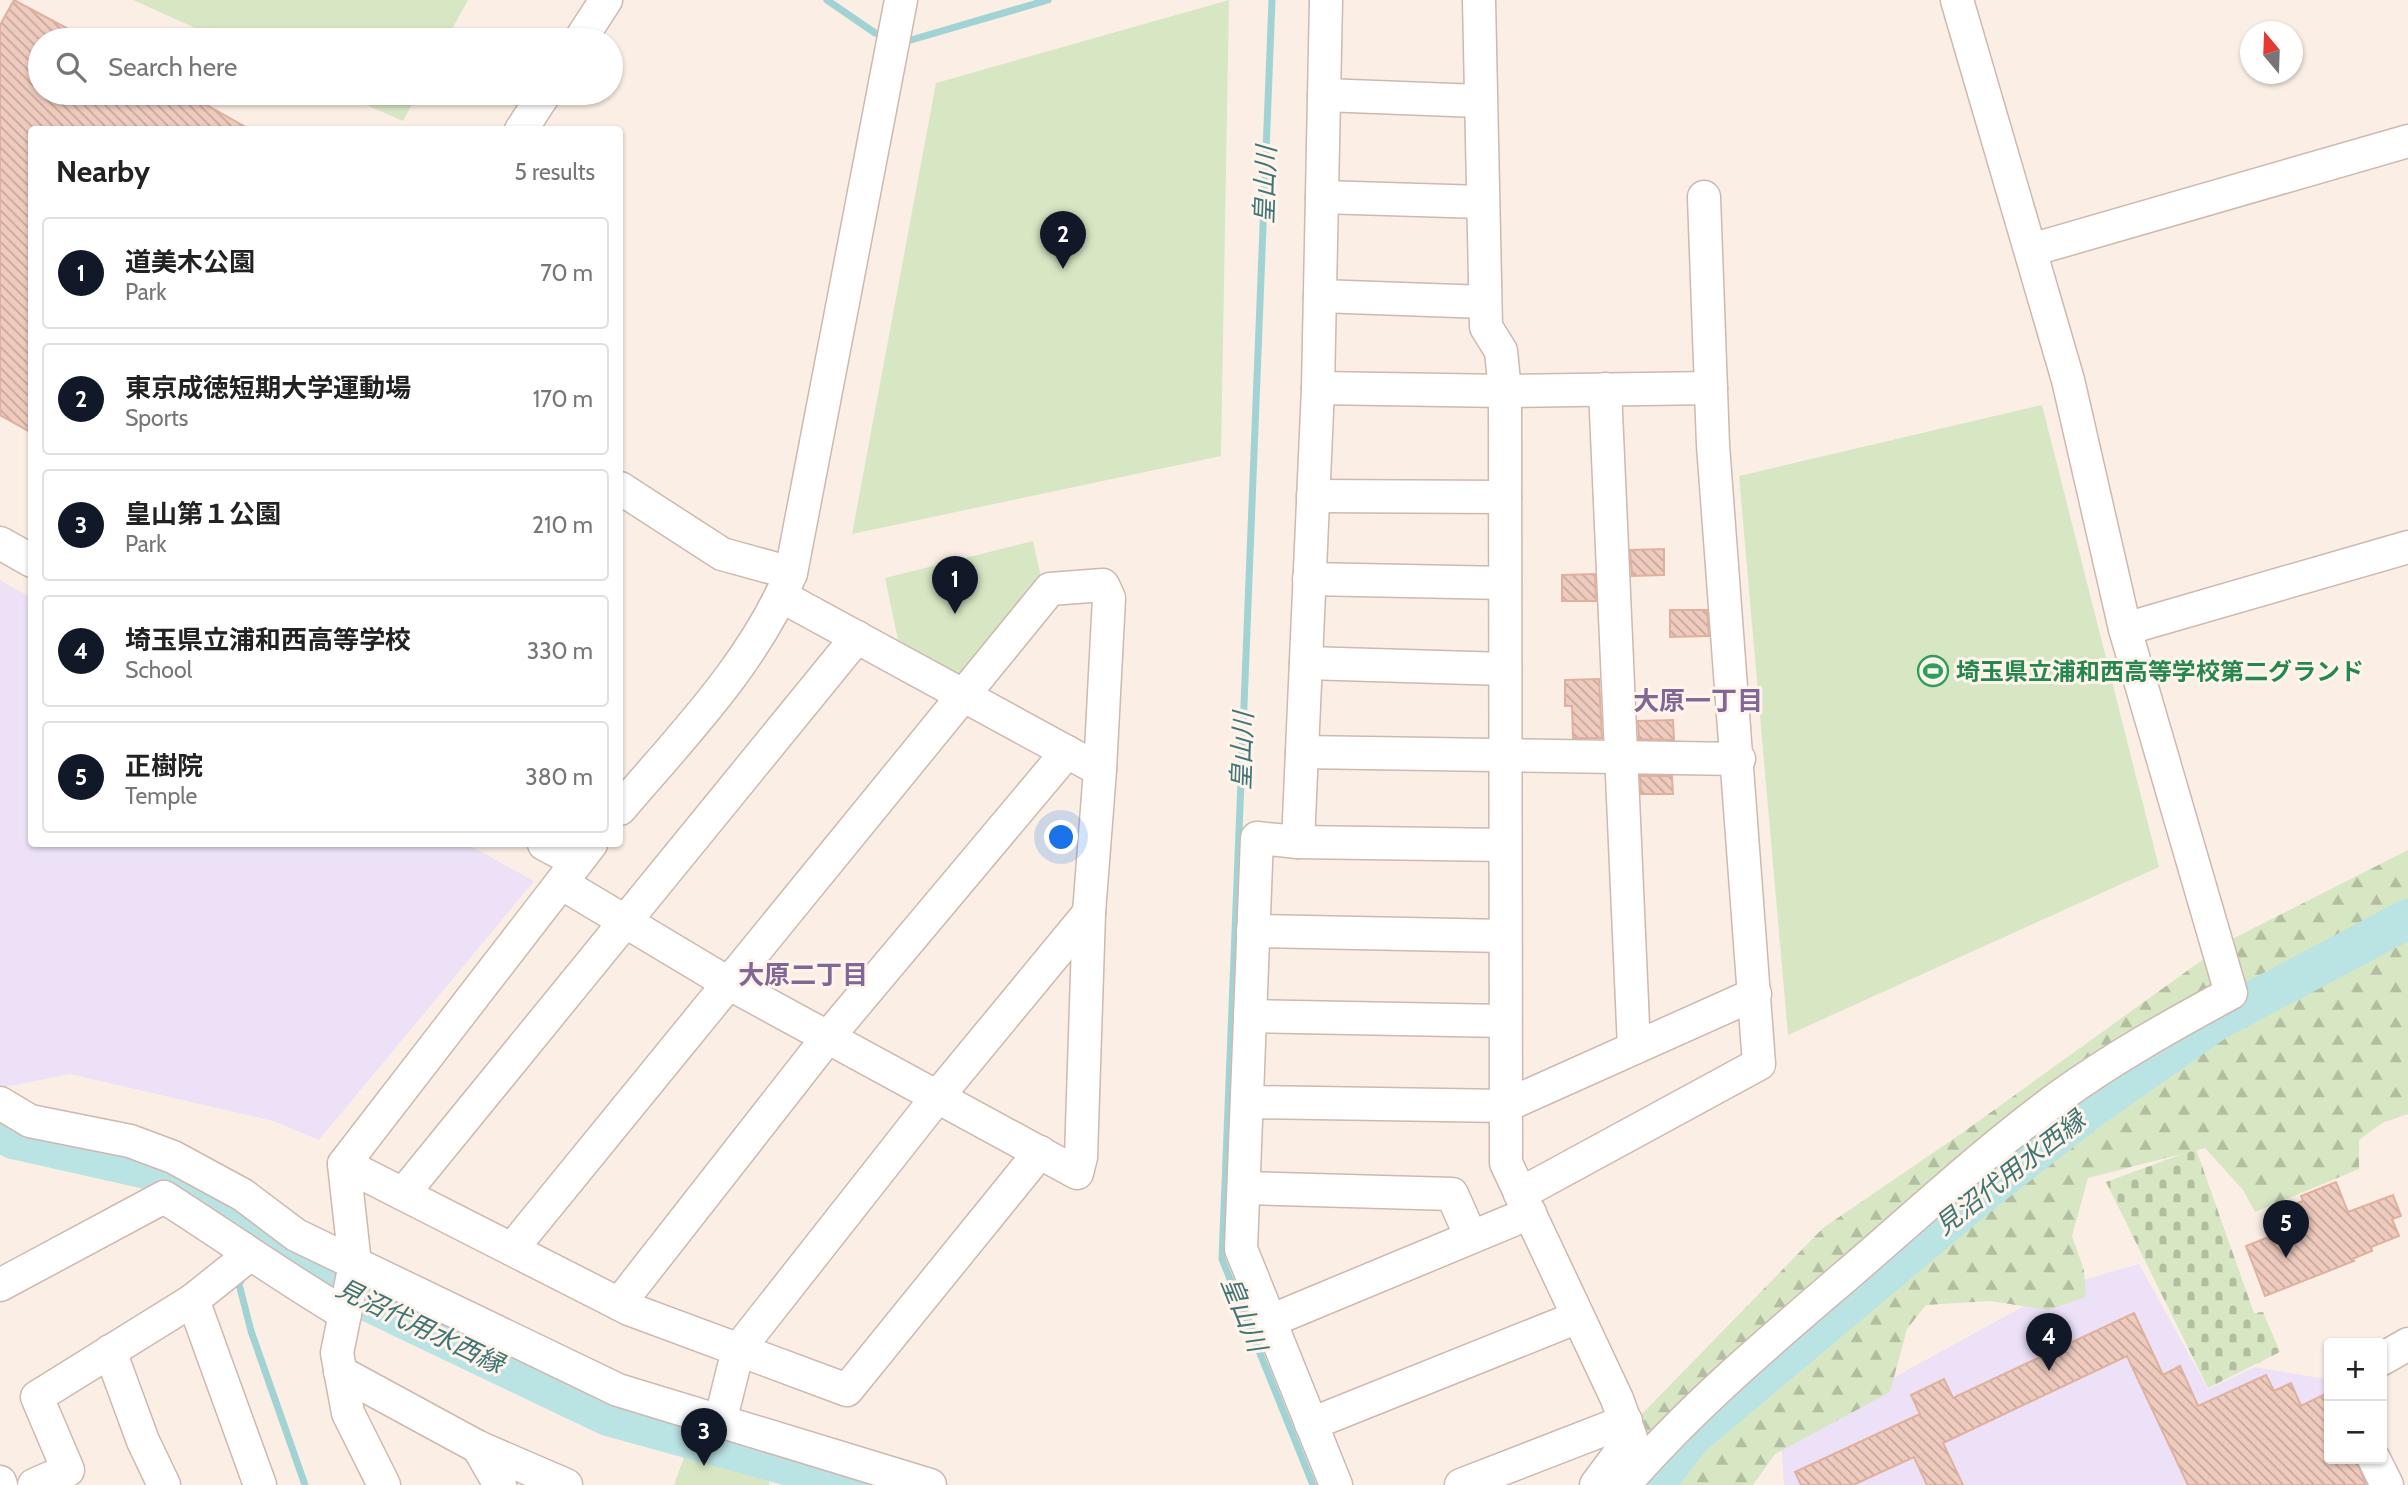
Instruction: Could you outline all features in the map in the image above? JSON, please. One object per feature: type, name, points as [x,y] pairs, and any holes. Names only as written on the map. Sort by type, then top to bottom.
[{"type":"street","points":[[588,28],[606,0]]},
{"type":"street","points":[[623,805],[715,696],[764,628],[786,584],[875,148],[901,0]]},
{"type":"street","points":[[1298,842],[1318,388],[1326,0]]},
{"type":"street","points":[[1479,0],[1479,101],[1486,327],[1501,351],[1505,391],[1506,1163],[1626,1421],[1631,1438],[1596,1485]]},
{"type":"street","points":[[1624,1485],[1687,1417],[1740,1367],[2055,1093],[2231,993],[2125,629],[2068,380],[1957,0]]},
{"type":"street","points":[[1324,95],[1479,101]]},
{"type":"street","points":[[524,126],[537,105]]},
{"type":"street","points":[[2031,250],[2408,141]]},
{"type":"street","points":[[1322,197],[1482,202]]},
{"type":"street","points":[[1270,1321],[1471,1237],[1759,1064],[1739,759],[1713,445],[1704,197]]},
{"type":"street","points":[[1320,296],[1485,302]]},
{"type":"street","points":[[1318,388],[1505,391],[1711,388]]},
{"type":"street","points":[[1605,389],[1634,1048]]},
{"type":"street","points":[[623,490],[722,554],[786,584],[857,637],[1100,771]]},
{"type":"street","points":[[1313,496],[1505,496]]},
{"type":"street","points":[[0,543],[28,559]]},
{"type":"street","points":[[2125,629],[2408,547]]},
{"type":"street","points":[[1309,579],[1505,583]]},
{"type":"street","points":[[512,1250],[728,982],[1050,589],[1103,585],[1109,598],[1089,913],[1082,1157],[1077,1173],[728,982],[623,920],[576,862],[549,847]]},
{"type":"street","points":[[403,1194],[623,920],[857,637]]},
{"type":"street","points":[[1306,663],[1505,669]]},
{"type":"street","points":[[619,1304],[828,1037],[1067,752]]},
{"type":"street","points":[[1302,752],[1739,759]]},
{"type":"street","points":[[1336,1485],[1241,1249],[1257,838],[1298,842],[1505,845]]},
{"type":"street","points":[[384,1485],[348,1413],[337,1353],[355,1264],[344,1164],[576,862]]},
{"type":"street","points":[[720,1422],[738,1350],[938,1096],[1089,913]]},
{"type":"street","points":[[1253,931],[1505,936]]},
{"type":"street","points":[[1247,1102],[1505,1106],[1755,995]]},
{"type":"street","points":[[1250,1016],[1505,1021]]},
{"type":"street","points":[[0,1104],[30,1121],[130,1141],[173,1157],[243,1195],[296,1235],[618,1391],[930,1485]]},
{"type":"street","points":[[344,1164],[619,1304],[847,1390],[1040,1152]]},
{"type":"street","points":[[1244,1188],[1452,1194],[1471,1237]]},
{"type":"street","points":[[0,1285],[164,1197],[242,1248],[267,1268],[345,1314]]},
{"type":"street","points":[[34,1485],[68,1470],[37,1397],[193,1300],[243,1260],[242,1248]]},
{"type":"street","points":[[193,1300],[260,1485]]},
{"type":"street","points":[[1311,1424],[1578,1317]]},
{"type":"street","points":[[2387,1356],[2408,1343]]},
{"type":"street","points":[[110,1351],[143,1441],[164,1485]]},
{"type":"street","points":[[340,1371],[478,1447],[566,1485]]},
{"type":"street","points":[[1461,1485],[1626,1421]]},
{"type":"street","points":[[478,1447],[500,1485]]},
{"type":"street","points":[[2376,1464],[2386,1485]]},
{"type":"shaded area","points":[[0,580],[28,596],[28,847],[472,847],[534,881],[319,1140],[273,1121],[70,1074],[0,1088]]},
{"type":"shaded area","points":[[2139,1264],[2208,1389],[2255,1367],[2324,1379],[2324,1464],[2362,1464],[2371,1485],[1784,1485],[1781,1439],[2059,1287]]},
{"type":"green space","points":[[133,0],[468,0],[453,28],[195,28]]},
{"type":"green space","points":[[1229,0],[1221,456],[852,534],[936,83]]},
{"type":"green space","points":[[366,105],[412,105],[403,121]]},
{"type":"green space","name":"埼玉県立浦和西高等学校第二グランド","points":[[2042,405],[2159,867],[1788,1035],[1739,476]]},
{"type":"green space","points":[[1033,541],[1042,582],[964,680],[899,645],[885,578]]},
{"type":"green space","points":[[2408,850],[2408,1114],[2382,1123],[2359,1140],[2359,1169],[2255,1212],[2243,1190],[2205,1148],[2088,1178],[2072,1236],[2084,1270],[2086,1297],[2048,1310],[1990,1301],[1926,1305],[1907,1329],[1890,1392],[1775,1454],[1753,1485],[1633,1485],[1637,1419],[1823,1228],[1962,1133],[2230,940]]},
{"type":"green space","points":[[2196,1149],[2254,1313],[2263,1312],[2280,1352],[2208,1388],[2106,1182]]},
{"type":"green space","points":[[684,1457],[770,1476],[769,1485],[674,1485]]},
{"type":"building","points":[[14,0],[66,28],[28,28],[28,105],[206,105],[244,126],[28,126],[28,431],[0,415],[0,25]]},
{"type":"building","points":[[1664,549],[1664,575],[1632,576],[1630,550]]},
{"type":"building","points":[[1595,574],[1596,601],[1562,601],[1562,575]]},
{"type":"building","points":[[1670,610],[1707,610],[1709,636],[1670,637]]},
{"type":"building","points":[[1599,679],[1602,738],[1573,738],[1572,706],[1565,706],[1565,680]]},
{"type":"building","points":[[1673,720],[1674,740],[1639,739],[1638,721]]},
{"type":"building","points":[[1640,776],[1672,776],[1673,794],[1641,794]]},
{"type":"building","points":[[2336,1182],[2348,1212],[2393,1195],[2401,1216],[2392,1219],[2399,1236],[2371,1247],[2372,1251],[2352,1259],[2354,1261],[2265,1296],[2246,1246],[2284,1231],[2281,1223],[2297,1216],[2293,1205],[2303,1201],[2301,1196]]},
{"type":"building","points":[[2134,1313],[2163,1375],[2180,1366],[2198,1406],[2266,1375],[2274,1391],[2291,1383],[2301,1406],[2324,1394],[2324,1464],[2358,1464],[2366,1485],[2188,1485],[2127,1356],[1943,1443],[1963,1485],[1927,1485],[1914,1457],[1853,1485],[1801,1485],[1795,1472],[1920,1414],[1911,1395],[1944,1379],[1953,1398]]},
{"type":"waterway","points":[[827,0],[875,33],[886,35]]},
{"type":"waterway","points":[[901,38],[911,40],[1048,0]]},
{"type":"waterway","name":"皇山川","points":[[1272,0],[1222,1259],[1313,1485]]},
{"type":"waterway","name":"見沼代用水西縁","points":[[1654,1485],[1691,1437],[1977,1197],[2094,1106],[2217,1020],[2408,919]]},
{"type":"waterway","name":"見沼代用水西縁","points":[[0,1132],[13,1139],[151,1170],[200,1195],[265,1244],[321,1279],[608,1416],[858,1485]]},
{"type":"waterway","points":[[243,1277],[239,1284],[251,1331],[305,1485]]},
{"type":"place","name":"東京成徳短期大学運動場","points":[[1063,269]]},
{"type":"place","name":"道美木公園","points":[[955,614]]},
{"type":"place","name":"埼玉県立浦和西高等学校第二グランド","points":[[1933,671]]},
{"type":"place","name":"正樹院","points":[[2286,1258]]},
{"type":"place","name":"埼玉県立浦和西高等学校","points":[[2049,1371]]},
{"type":"place","name":"皇山第１公園","points":[[704,1466]]},
{"type":"district","name":"大原一丁目","points":[[1698,701]]},
{"type":"district","name":"大原二丁目","points":[[803,975]]}]
